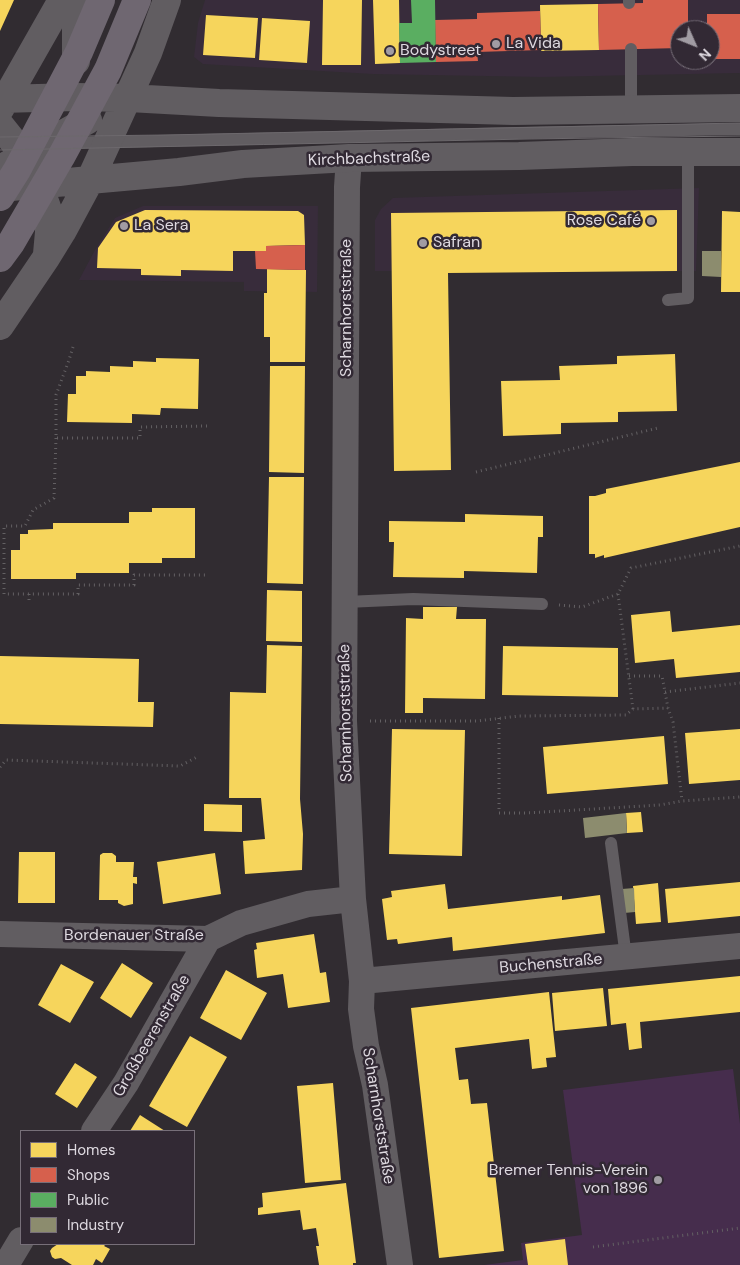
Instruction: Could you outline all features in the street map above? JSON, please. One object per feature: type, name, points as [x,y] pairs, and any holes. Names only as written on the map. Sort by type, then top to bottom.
[{"type":"main road","points":[[2,102],[62,0]]},
{"type":"main road","points":[[78,0],[75,46],[76,97],[94,149]]},
{"type":"main road","points":[[0,197],[18,170],[79,52],[101,0]]},
{"type":"main road","points":[[0,258],[62,158],[108,70],[137,0]]},
{"type":"main road","points":[[0,326],[62,232],[94,149],[129,98],[148,54],[167,0]]},
{"type":"main road","points":[[2,102],[76,97],[513,111],[740,108]]},
{"type":"main road","points":[[17,142],[94,149]]},
{"type":"main road","points":[[0,169],[17,142]]},
{"type":"main road","points":[[17,142],[39,185],[49,213],[46,258]]},
{"type":"main road","name":"Kirchbachstraße","points":[[0,188],[39,185],[94,149],[124,177],[243,164],[349,158],[519,156],[632,152],[740,152]]},
{"type":"street","name":"Scharnhorststraße","points":[[349,158],[347,187],[344,721],[353,899],[362,981],[361,1009],[366,1046],[375,1085],[400,1265]]},
{"type":"street","name":"Bordenauer Straße","points":[[0,934],[208,938],[242,923],[308,904],[353,899]]},
{"type":"street","name":"Großbeerenstraße","points":[[95,1130],[126,1083],[208,938]]},
{"type":"street","name":"Buchenstraße","points":[[362,981],[740,946]]},
{"type":"lane","points":[[631,49],[631,110]]},
{"type":"lane","points":[[94,149],[740,130]]},
{"type":"lane","points":[[668,300],[688,298],[688,153]]},
{"type":"lane","points":[[346,602],[413,599],[542,604]]},
{"type":"lane","points":[[611,843],[626,957]]},
{"type":"path","points":[[73,347],[70,360],[56,395],[54,498],[33,510],[25,526],[4,526],[4,594],[78,594],[78,585],[134,585],[134,574],[204,574]]},
{"type":"path","points":[[56,438],[140,438],[140,427],[207,426]]},
{"type":"path","points":[[476,472],[658,428]]},
{"type":"path","points":[[633,709],[618,594],[631,568],[740,546]]},
{"type":"path","points":[[28,594],[29,604]]},
{"type":"path","points":[[542,604],[582,607],[618,594]]},
{"type":"path","points":[[629,676],[662,676],[668,708],[673,722],[682,801]]},
{"type":"path","points":[[665,692],[740,683]]},
{"type":"path","points":[[344,721],[477,721],[519,716],[626,715],[633,709],[668,708]]},
{"type":"path","points":[[499,718],[499,812],[526,813],[660,805],[682,801],[740,797]]},
{"type":"path","points":[[0,767],[6,760],[180,766],[197,757]]},
{"type":"path","points":[[593,1247],[740,1228]]},
{"type":"shaded area","points":[[205,0],[740,0],[740,73],[542,77],[373,74],[203,64],[194,57],[198,23]]},
{"type":"shaded area","points":[[699,188],[696,271],[375,271],[375,220],[381,209],[393,198]]},
{"type":"shaded area","points":[[143,206],[318,206],[317,292],[244,291],[244,282],[79,280],[115,218]]},
{"type":"shaded area","name":"Bremer Tennis-Verein von 1896","points":[[733,1069],[740,1124],[740,1265],[484,1265],[523,1260],[521,1243],[582,1235],[563,1090]]},
{"type":"building: Homes","points":[[0,0],[14,0],[0,31]]},
{"type":"building: Homes","points":[[323,0],[362,0],[361,65],[322,65]]},
{"type":"building: Homes","points":[[373,0],[399,0],[400,63],[375,64]]},
{"type":"building: Homes","points":[[598,4],[599,50],[541,51],[540,5]]},
{"type":"building: Homes","points":[[206,15],[258,18],[255,58],[203,55]]},
{"type":"building: Homes","points":[[262,18],[310,21],[307,63],[259,60]]},
{"type":"building: Homes","points":[[145,210],[298,211],[304,215],[305,245],[266,246],[266,251],[233,251],[233,271],[181,270],[181,276],[141,275],[141,269],[97,268],[98,248],[116,222]]},
{"type":"building: Homes","points":[[677,210],[677,271],[448,273],[451,470],[394,471],[391,213]]},
{"type":"building: Homes","points":[[722,211],[740,212],[740,292],[721,292]]},
{"type":"building: Homes","points":[[267,269],[306,270],[305,362],[270,362],[270,337],[264,337],[264,293],[267,293]]},
{"type":"building: Homes","points":[[675,354],[677,411],[618,412],[618,422],[561,423],[561,434],[503,436],[501,381],[560,380],[559,366],[617,364],[617,356]]},
{"type":"building: Homes","points":[[156,358],[199,359],[198,409],[161,408],[160,415],[132,414],[132,423],[67,422],[68,394],[76,394],[76,376],[86,376],[86,371],[110,372],[110,366],[133,367],[133,361],[156,362]]},
{"type":"building: Homes","points":[[270,366],[305,366],[304,473],[269,472]]},
{"type":"building: Homes","points":[[740,462],[740,527],[604,558],[604,555],[595,558],[595,554],[589,554],[589,496],[606,493],[606,489]]},
{"type":"building: Homes","points":[[269,477],[304,477],[303,584],[267,583]]},
{"type":"building: Homes","points":[[152,508],[195,508],[195,558],[162,558],[162,563],[129,563],[129,573],[76,573],[76,579],[11,579],[11,550],[20,550],[20,534],[28,534],[28,530],[53,529],[53,523],[129,523],[129,512],[152,512]]},
{"type":"building: Homes","points":[[465,514],[543,516],[543,537],[538,537],[537,573],[464,571],[464,578],[393,577],[394,542],[389,542],[389,521],[465,522]]},
{"type":"building: Homes","points":[[267,590],[302,591],[302,642],[266,641]]},
{"type":"building: Homes","points":[[423,607],[457,607],[456,619],[486,619],[485,699],[423,698],[423,713],[405,713],[406,618],[423,619]]},
{"type":"building: Homes","points":[[670,611],[672,632],[740,625],[740,672],[676,678],[674,659],[635,663],[631,615]]},
{"type":"building: Homes","points":[[267,645],[302,646],[300,799],[303,834],[302,870],[245,874],[243,841],[265,839],[261,798],[229,798],[230,692],[266,693]]},
{"type":"building: Homes","points":[[503,646],[618,648],[618,697],[502,695]]},
{"type":"building: Homes","points":[[0,656],[139,659],[138,702],[154,702],[153,727],[0,724]]},
{"type":"building: Homes","points":[[392,729],[465,730],[462,856],[389,854]]},
{"type":"building: Homes","points":[[740,729],[740,780],[689,784],[685,733]]},
{"type":"building: Homes","points":[[664,736],[668,784],[547,794],[543,747]]},
{"type":"building: Homes","points":[[204,804],[242,805],[242,832],[204,831]]},
{"type":"building: Homes","points":[[641,812],[643,832],[627,833],[626,813]]},
{"type":"building: Homes","points":[[19,852],[55,852],[55,903],[18,903]]},
{"type":"building: Homes","points":[[112,853],[116,856],[116,862],[134,862],[133,877],[137,877],[137,884],[133,883],[133,904],[124,906],[118,903],[118,900],[99,900],[100,855]]},
{"type":"building: Homes","points":[[215,853],[221,894],[163,904],[157,862]]},
{"type":"building: Homes","points":[[740,882],[740,916],[668,923],[665,889]]},
{"type":"building: Homes","points":[[658,883],[661,922],[636,924],[633,886]]},
{"type":"building: Homes","points":[[445,884],[448,909],[562,896],[562,900],[600,895],[605,933],[453,951],[452,937],[398,944],[397,939],[387,940],[382,899],[392,897],[391,891]]},
{"type":"building: Homes","points":[[314,934],[320,973],[326,972],[330,1002],[288,1008],[283,974],[257,978],[254,950],[257,949],[256,943]]},
{"type":"building: Homes","points":[[122,963],[153,983],[131,1018],[100,998]]},
{"type":"building: Homes","points":[[61,964],[94,982],[70,1023],[38,1005]]},
{"type":"building: Homes","points":[[226,970],[267,993],[241,1040],[200,1018]]},
{"type":"building: Homes","points":[[740,976],[740,1012],[640,1022],[642,1048],[629,1050],[626,1023],[611,1025],[608,989]]},
{"type":"building: Homes","points":[[603,988],[607,1026],[555,1031],[552,993]]},
{"type":"building: Homes","points":[[549,992],[556,1057],[546,1058],[547,1067],[532,1069],[529,1039],[455,1048],[459,1080],[468,1079],[471,1104],[487,1103],[504,1251],[439,1258],[411,1008]]},
{"type":"building: Homes","points":[[190,1036],[227,1057],[187,1127],[149,1106]]},
{"type":"building: Homes","points":[[75,1063],[97,1077],[77,1108],[55,1094]]},
{"type":"building: Homes","points":[[333,1083],[341,1180],[305,1183],[297,1086]]},
{"type":"building: Homes","points":[[140,1115],[163,1130],[131,1130]]},
{"type":"building: Homes","points":[[346,1183],[356,1263],[353,1263],[353,1265],[319,1265],[316,1246],[319,1246],[316,1228],[303,1230],[300,1210],[258,1215],[258,1208],[263,1207],[262,1193]]},
{"type":"building: Homes","points":[[565,1239],[568,1265],[528,1265],[525,1244]]},
{"type":"building: Homes","points":[[56,1245],[105,1245],[110,1249],[102,1263],[96,1259],[93,1265],[72,1265],[61,1258],[55,1259],[52,1257],[50,1251]]},
{"type":"building: Shops","points":[[643,0],[688,0],[688,20],[670,20],[670,48],[599,50],[598,4],[643,3]]},
{"type":"building: Shops","points":[[540,11],[541,50],[477,52],[478,61],[436,62],[435,20],[477,19],[477,13]]},
{"type":"building: Shops","points":[[707,14],[740,14],[740,59],[720,59],[720,20],[707,20]]},
{"type":"building: Shops","points":[[305,245],[305,270],[256,269],[255,251],[266,251],[266,246]]},
{"type":"building: Public","points":[[411,0],[435,0],[436,62],[400,63],[399,23],[412,23]]},
{"type":"building: Industry","points":[[702,251],[721,251],[721,277],[702,276]]},
{"type":"building: Industry","points":[[626,813],[627,833],[585,838],[583,818]]},
{"type":"building: Industry","points":[[634,888],[635,912],[624,913],[622,889]]},
{"type":"tram line","points":[[0,137],[740,123]]},
{"type":"tram line","points":[[0,150],[740,136]]},
{"type":"place","name":"La Vida","points":[[496,44]]},
{"type":"place","name":"Bodystreet","points":[[390,51]]},
{"type":"place","name":"Rose Café","points":[[651,221]]},
{"type":"place","name":"La Sera","points":[[124,226]]},
{"type":"place","name":"Safran","points":[[423,243]]},
{"type":"place","name":"Bremer Tennis-Verein von 1896","points":[[658,1180]]}]
